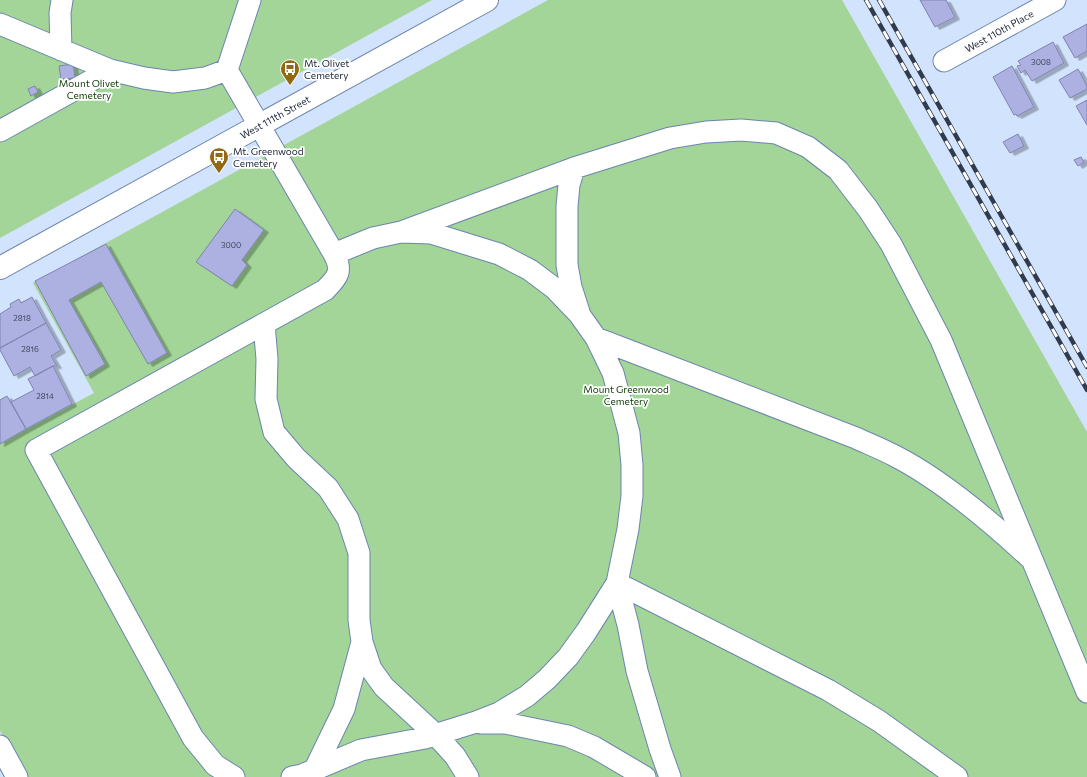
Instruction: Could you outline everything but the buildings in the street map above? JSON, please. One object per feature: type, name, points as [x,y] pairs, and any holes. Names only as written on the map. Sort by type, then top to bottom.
[{"type":"main road","name":"West 111th Street","points":[[0,268],[487,0]]},
{"type":"street","points":[[61,50],[60,13],[62,0]]},
{"type":"street","points":[[234,777],[214,765],[193,738],[36,450],[325,290],[337,277],[339,269],[338,262],[334,254],[227,70],[250,0]]},
{"type":"street","name":"West 110th Place","points":[[944,61],[1055,0]]},
{"type":"street","points":[[0,24],[110,70],[144,78],[173,82],[205,78],[227,70]]},
{"type":"street","points":[[0,131],[110,70]]},
{"type":"street","points":[[334,254],[373,238],[401,232],[574,168],[670,138],[706,132],[741,130],[776,133],[808,147],[838,170],[868,208],[891,244],[938,333],[1087,692]]},
{"type":"street","points":[[574,168],[569,185],[567,206],[567,265],[571,287],[580,314]]},
{"type":"street","points":[[292,777],[313,773],[361,750],[436,735],[476,722],[499,713],[527,696],[547,679],[568,657],[586,632],[617,583],[628,529],[632,496],[632,465],[629,433],[613,373],[596,338],[580,314],[554,288],[530,270],[499,254],[431,233],[401,232]]},
{"type":"street","points":[[264,324],[267,359],[266,399],[274,432],[296,458],[328,488],[348,519],[359,553],[359,620],[362,642],[371,669],[384,688],[436,735],[455,756],[468,777]]},
{"type":"street","points":[[596,338],[856,438],[896,456],[933,478],[1001,532],[1034,562]]},
{"type":"street","points":[[617,583],[637,671],[660,749],[670,777]]},
{"type":"street","points":[[617,583],[828,690],[879,721],[957,777]]},
{"type":"street","points":[[313,773],[344,709],[362,642]]},
{"type":"street","points":[[476,722],[505,723],[568,736],[594,747],[645,777]]},
{"type":"street","points":[[0,746],[17,777]]},
{"type":"green space","name":"Mount Olivet Cemetery","points":[[0,0],[432,0],[0,238]]},
{"type":"green space","name":"Mount Greenwood Cemetery","points":[[548,0],[842,0],[1087,432],[1087,777],[26,777],[0,731],[0,443],[94,393],[33,283]]},
{"type":"railway","points":[[866,0],[1087,390]]},
{"type":"railway","points":[[879,0],[1087,367]]},
{"type":"place","name":"Mt. Olivet Cemetery","points":[[290,86]]},
{"type":"place","name":"Mt. Greenwood Cemetery","points":[[219,174]]}]
